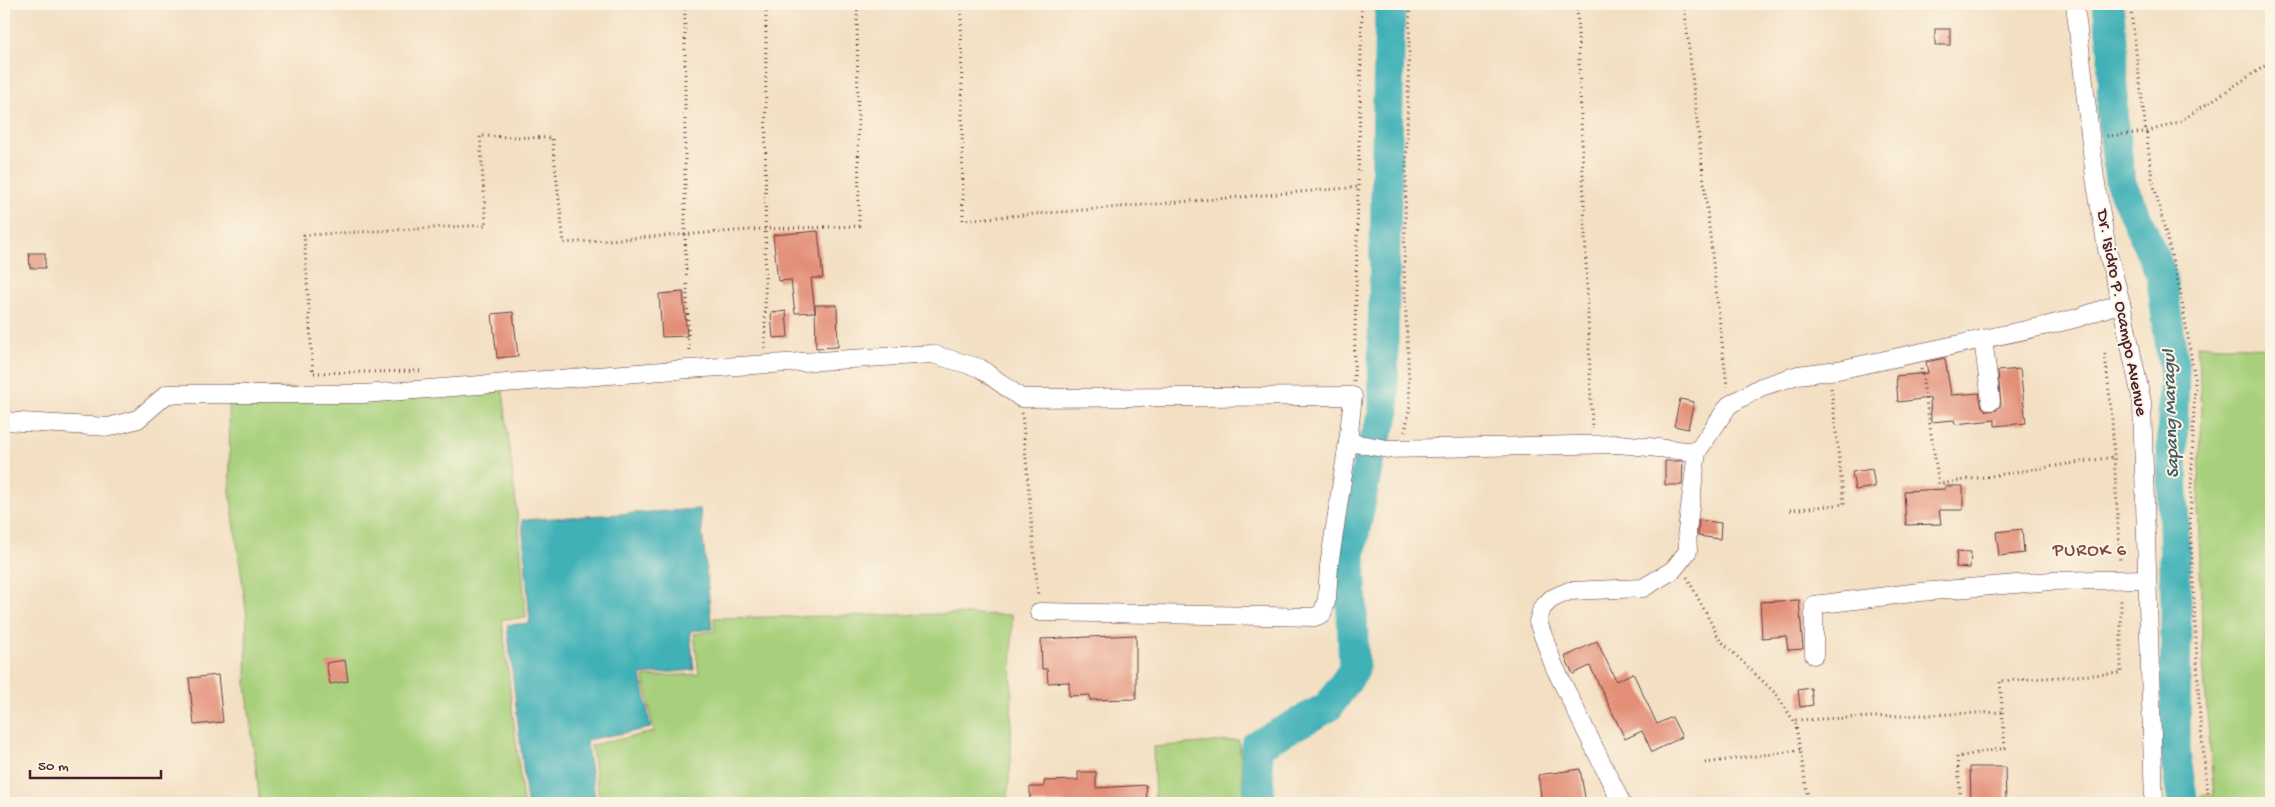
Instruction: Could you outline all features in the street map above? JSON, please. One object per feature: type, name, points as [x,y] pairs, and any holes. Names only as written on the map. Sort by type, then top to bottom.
[{"type":"street","name":"Dr. Isidro P. Ocampo Avenue","points":[[2075,4],[2095,178],[2106,250],[2121,303],[2142,402],[2154,803]]},
{"type":"street","points":[[1620,800],[1554,666],[1538,622],[1542,608],[1551,599],[1569,591],[1643,588],[1674,570],[1688,551],[1688,531],[1697,452],[1729,405],[1770,384],[1798,375],[1829,371],[1983,339],[2077,318],[2121,303]]},
{"type":"street","points":[[1983,339],[1991,401]]},
{"type":"street","points":[[4,421],[109,428],[138,419],[167,394],[363,394],[689,369],[932,354],[980,368],[1021,398],[1354,396],[1352,443],[1329,566],[1327,599],[1322,614],[1314,617],[1039,612]]},
{"type":"street","points":[[1352,443],[1395,449],[1619,444],[1697,452]]},
{"type":"street","points":[[1814,655],[1814,605],[1920,592],[2052,581],[2147,580]]},
{"type":"path","points":[[685,4],[685,235],[689,369]]},
{"type":"path","points":[[766,4],[764,229],[766,365]]},
{"type":"path","points":[[428,370],[313,373],[304,235],[486,226],[480,136],[552,138],[564,243],[764,229],[859,226],[857,4]]},
{"type":"path","points":[[961,4],[963,220],[1360,187]]},
{"type":"path","points":[[1354,396],[1360,187],[1362,4]]},
{"type":"path","points":[[1395,449],[1410,404],[1404,268],[1410,4]]},
{"type":"path","points":[[1577,4],[1593,444]]},
{"type":"path","points":[[1684,4],[1729,405]]},
{"type":"path","points":[[2130,4],[2152,178],[2180,290],[2195,379],[2190,521],[2200,721],[2209,803]]},
{"type":"path","points":[[2100,137],[2146,132],[2179,122],[2271,62]]},
{"type":"path","points":[[1918,353],[1939,484],[2113,457]]},
{"type":"path","points":[[1790,510],[1844,504],[1829,371]]},
{"type":"path","points":[[1021,398],[1039,612]]},
{"type":"path","points":[[1680,562],[1720,640],[1776,694],[1796,726]]},
{"type":"path","points":[[1809,803],[1795,720],[2002,712],[2005,748],[1957,757],[1961,803]]},
{"type":"path","points":[[1705,763],[1800,750]]},
{"type":"green space","points":[[2197,345],[2271,348],[2271,781],[2267,803],[2202,803],[2201,795],[2214,796],[2203,662],[2198,503],[2202,410]]},
{"type":"green space","points":[[229,388],[503,391],[519,530],[526,618],[502,619],[523,803],[260,803],[246,684],[247,617],[230,491]]},
{"type":"green space","points":[[946,614],[1012,615],[1011,757],[1007,803],[600,803],[591,745],[654,732],[644,677],[699,674],[694,634],[715,631],[714,618]]},
{"type":"green space","points":[[1239,740],[1245,803],[1155,803],[1153,747]]},
{"type":"water","points":[[700,509],[712,629],[690,631],[694,670],[641,675],[651,728],[586,740],[596,803],[527,803],[507,625],[530,623],[522,520]]},
{"type":"building","points":[[1935,29],[1950,29],[1950,45],[1935,45]]},
{"type":"building","points":[[818,231],[823,278],[811,278],[815,312],[795,313],[791,280],[778,281],[773,235]]},
{"type":"building","points":[[29,253],[45,253],[45,268],[30,268]]},
{"type":"building","points":[[683,292],[687,336],[662,337],[659,294]]},
{"type":"building","points":[[815,305],[837,305],[838,347],[816,348]]},
{"type":"building","points":[[786,311],[788,337],[773,338],[771,313]]},
{"type":"building","points":[[513,312],[518,356],[497,358],[492,314]]},
{"type":"building","points":[[1945,358],[1951,395],[1979,393],[1982,407],[1987,411],[1997,410],[2001,405],[1998,371],[2020,369],[2026,423],[1995,426],[1995,420],[1955,424],[1954,420],[1931,422],[1930,398],[1898,402],[1896,376],[1928,373],[1926,362]]},
{"type":"building","points":[[1680,399],[1694,402],[1688,429],[1674,426]]},
{"type":"building","points":[[1665,461],[1683,461],[1682,485],[1665,485]]},
{"type":"building","points":[[1872,469],[1875,487],[1855,490],[1852,472]]},
{"type":"building","points":[[1945,486],[1963,486],[1963,510],[1939,510],[1941,524],[1906,525],[1904,491],[1945,489]]},
{"type":"building","points":[[1699,520],[1721,523],[1720,539],[1698,536]]},
{"type":"building","points":[[2022,529],[2024,553],[1999,556],[1996,532]]},
{"type":"building","points":[[1957,551],[1971,552],[1970,568],[1956,567]]},
{"type":"building","points":[[1799,600],[1803,649],[1788,650],[1786,636],[1762,638],[1760,602]]},
{"type":"building","points":[[1136,635],[1136,699],[1090,700],[1090,695],[1069,696],[1069,682],[1048,683],[1047,669],[1042,669],[1041,639]]},
{"type":"building","points":[[1597,641],[1616,681],[1633,673],[1657,724],[1672,717],[1682,737],[1652,752],[1642,731],[1625,739],[1590,666],[1573,674],[1565,657]]},
{"type":"building","points":[[345,660],[348,681],[330,684],[326,663]]},
{"type":"building","points":[[218,675],[223,722],[194,725],[189,678]]},
{"type":"building","points":[[1811,688],[1813,705],[1800,707],[1798,690]]},
{"type":"building","points":[[1970,767],[2005,767],[2006,803],[1971,803]]},
{"type":"building","points":[[1580,769],[1586,803],[1542,803],[1538,775]]},
{"type":"building","points":[[1078,772],[1096,772],[1096,788],[1146,785],[1147,803],[1030,803],[1030,787],[1044,787],[1044,781],[1078,780]]},
{"type":"waterway","points":[[1260,803],[1256,746],[1328,707],[1354,670],[1350,555],[1370,453],[1384,415],[1383,341],[1390,4]]},
{"type":"waterway","name":"Sapang Maragul","points":[[2108,4],[2113,50],[2112,114],[2120,181],[2161,274],[2174,370],[2172,458],[2176,606],[2175,753],[2183,803]]},
{"type":"district","name":"PUROK 6","points":[[2090,551]]}]
